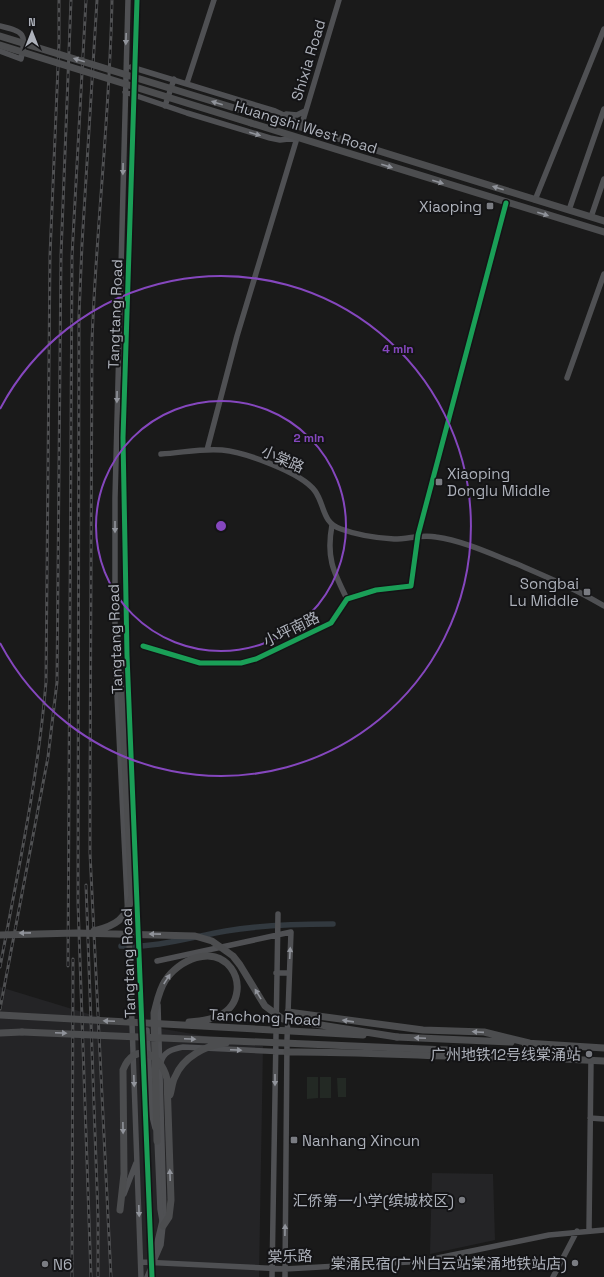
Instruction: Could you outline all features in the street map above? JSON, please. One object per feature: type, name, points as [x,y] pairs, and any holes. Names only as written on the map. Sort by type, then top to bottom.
[{"type":"main road","name":"Huangshi West Road","points":[[0,36],[604,221]]},
{"type":"main road","name":"Huangshi West Road","points":[[0,45],[506,203],[604,232]]},
{"type":"main road","points":[[76,933],[106,928],[119,922],[127,912],[132,896],[121,681],[115,628]]},
{"type":"main road","points":[[0,935],[76,933],[182,934],[212,941],[233,956],[265,1006],[283,1019],[397,1037]]},
{"type":"main road","points":[[157,1141],[154,1013],[164,983],[170,974],[183,962],[195,958],[207,956],[223,960],[231,967],[236,976],[237,995],[233,1004],[226,1013],[208,1021],[162,1024]]},
{"type":"main road","points":[[288,1012],[415,1029],[484,1032],[529,1043],[604,1048]]},
{"type":"main road","name":"Tanchong Road","points":[[0,1015],[529,1043]]},
{"type":"main road","name":"Tanchong Road","points":[[0,1032],[470,1051],[529,1057]]},
{"type":"main road","points":[[168,1105],[174,1077],[185,1061],[194,1054],[224,1043],[254,1042]]},
{"type":"main road","points":[[287,1052],[346,1051],[488,1058],[529,1057],[604,1061]]},
{"type":"main road","points":[[120,1210],[124,1174],[122,1078],[125,1064],[129,1060],[136,1055],[148,1054],[160,1061],[165,1068],[167,1079],[171,1200],[169,1217],[164,1226]]},
{"type":"street","name":"Tangtang Road","points":[[128,0],[125,65],[115,498],[115,674],[129,939],[142,1262],[141,1277]]},
{"type":"street","name":"Tangtang Road","points":[[137,0],[123,438],[127,654],[152,1277]]},
{"type":"street","points":[[187,83],[214,0]]},
{"type":"street","name":"Shixia Road","points":[[301,127],[339,0]]},
{"type":"street","points":[[0,26],[18,30],[24,39],[21,59],[0,51]]},
{"type":"street","points":[[535,200],[604,29]]},
{"type":"street","points":[[125,65],[283,114],[297,115],[305,111]]},
{"type":"street","points":[[164,106],[174,79]]},
{"type":"street","points":[[125,92],[164,106],[270,138],[280,140],[297,138],[237,336],[207,450]]},
{"type":"street","points":[[569,210],[604,109]]},
{"type":"street","points":[[283,114],[301,127]]},
{"type":"street","points":[[591,217],[604,179]]},
{"type":"street","points":[[506,203],[418,535],[411,586],[376,590],[347,599],[332,567],[329,554],[332,525],[340,529],[368,536],[394,539],[418,535],[439,537],[476,548],[568,586],[604,606]]},
{"type":"street","points":[[567,378],[604,274]]},
{"type":"street","name":"小棠路","points":[[161,454],[222,450],[261,461],[297,477],[315,491],[325,517],[332,525]]},
{"type":"street","name":"小坪南路","points":[[144,646],[200,663],[241,663],[256,659],[331,623],[347,599]]},
{"type":"street","points":[[272,1277],[278,914]]},
{"type":"street","points":[[157,961],[291,932],[287,1052],[285,1277]]},
{"type":"street","points":[[276,973],[289,973]]},
{"type":"street","points":[[152,1263],[164,1213],[158,999]]},
{"type":"street","points":[[142,1012],[147,1030],[152,1116],[157,1141],[160,1209],[164,1226],[161,1245],[148,1277]]},
{"type":"street","points":[[160,1075],[162,1058],[175,1048],[287,1052]]},
{"type":"street","points":[[589,1231],[592,1060]]},
{"type":"street","points":[[590,1118],[604,1119]]},
{"type":"street","points":[[120,1210],[126,1188],[137,1161]]},
{"type":"street","name":"棠乐路","points":[[142,1262],[285,1269],[420,1261],[549,1234],[604,1230]]},
{"type":"street","points":[[553,1277],[577,1231]]},
{"type":"shaded area","points":[[0,987],[105,1019],[263,1046],[259,1277],[0,1277]]},
{"type":"shaded area","points":[[307,1077],[318,1077],[318,1098],[307,1099]]},
{"type":"shaded area","points":[[320,1077],[331,1077],[331,1098],[320,1098]]},
{"type":"shaded area","points":[[337,1078],[346,1078],[346,1097],[338,1097]]},
{"type":"shaded area","name":"汇侨第一小学(缤城校区)","points":[[432,1173],[493,1174],[495,1240],[430,1254]]},
{"type":"waterway","points":[[121,946],[161,944],[252,927],[333,924]]},
{"type":"railway","points":[[0,967],[33,789],[46,682],[50,255],[59,43],[59,0]]},
{"type":"railway","points":[[0,1009],[48,757],[57,682],[61,255],[71,0]]},
{"type":"railway","points":[[68,966],[72,256],[86,0]]},
{"type":"railway","points":[[91,1277],[78,903],[79,316],[97,0]]},
{"type":"railway","points":[[111,1277],[90,853],[90,801],[92,342],[109,86],[112,0]]},
{"type":"railway","points":[[86,885],[98,1216],[98,1277]]},
{"type":"railway","points":[[72,1277],[73,959]]},
{"type":"cycle path","points":[[137,0],[123,438],[127,655],[152,1277]]},
{"type":"cycle path","points":[[143,646],[200,663],[241,663],[256,659],[331,623],[347,599],[376,590],[411,586],[418,535],[506,203]]},
{"type":"place","name":"Xiaoping","points":[[490,206]]},
{"type":"place","name":"Xiaoping Donglu Middle","points":[[439,482]]},
{"type":"place","name":"Songbai Lu Middle","points":[[587,592]]},
{"type":"place","name":"广州地铁12号线棠涌站","points":[[589,1054]]},
{"type":"place","name":"Nanhang Xincun","points":[[294,1140]]},
{"type":"place","name":"汇侨第一小学(缤城校区)","points":[[462,1200]]},
{"type":"place","name":"棠涌民宿(广州白云站棠涌地铁站店)","points":[[575,1263]]},
{"type":"place","name":"N6","points":[[45,1264]]}]
